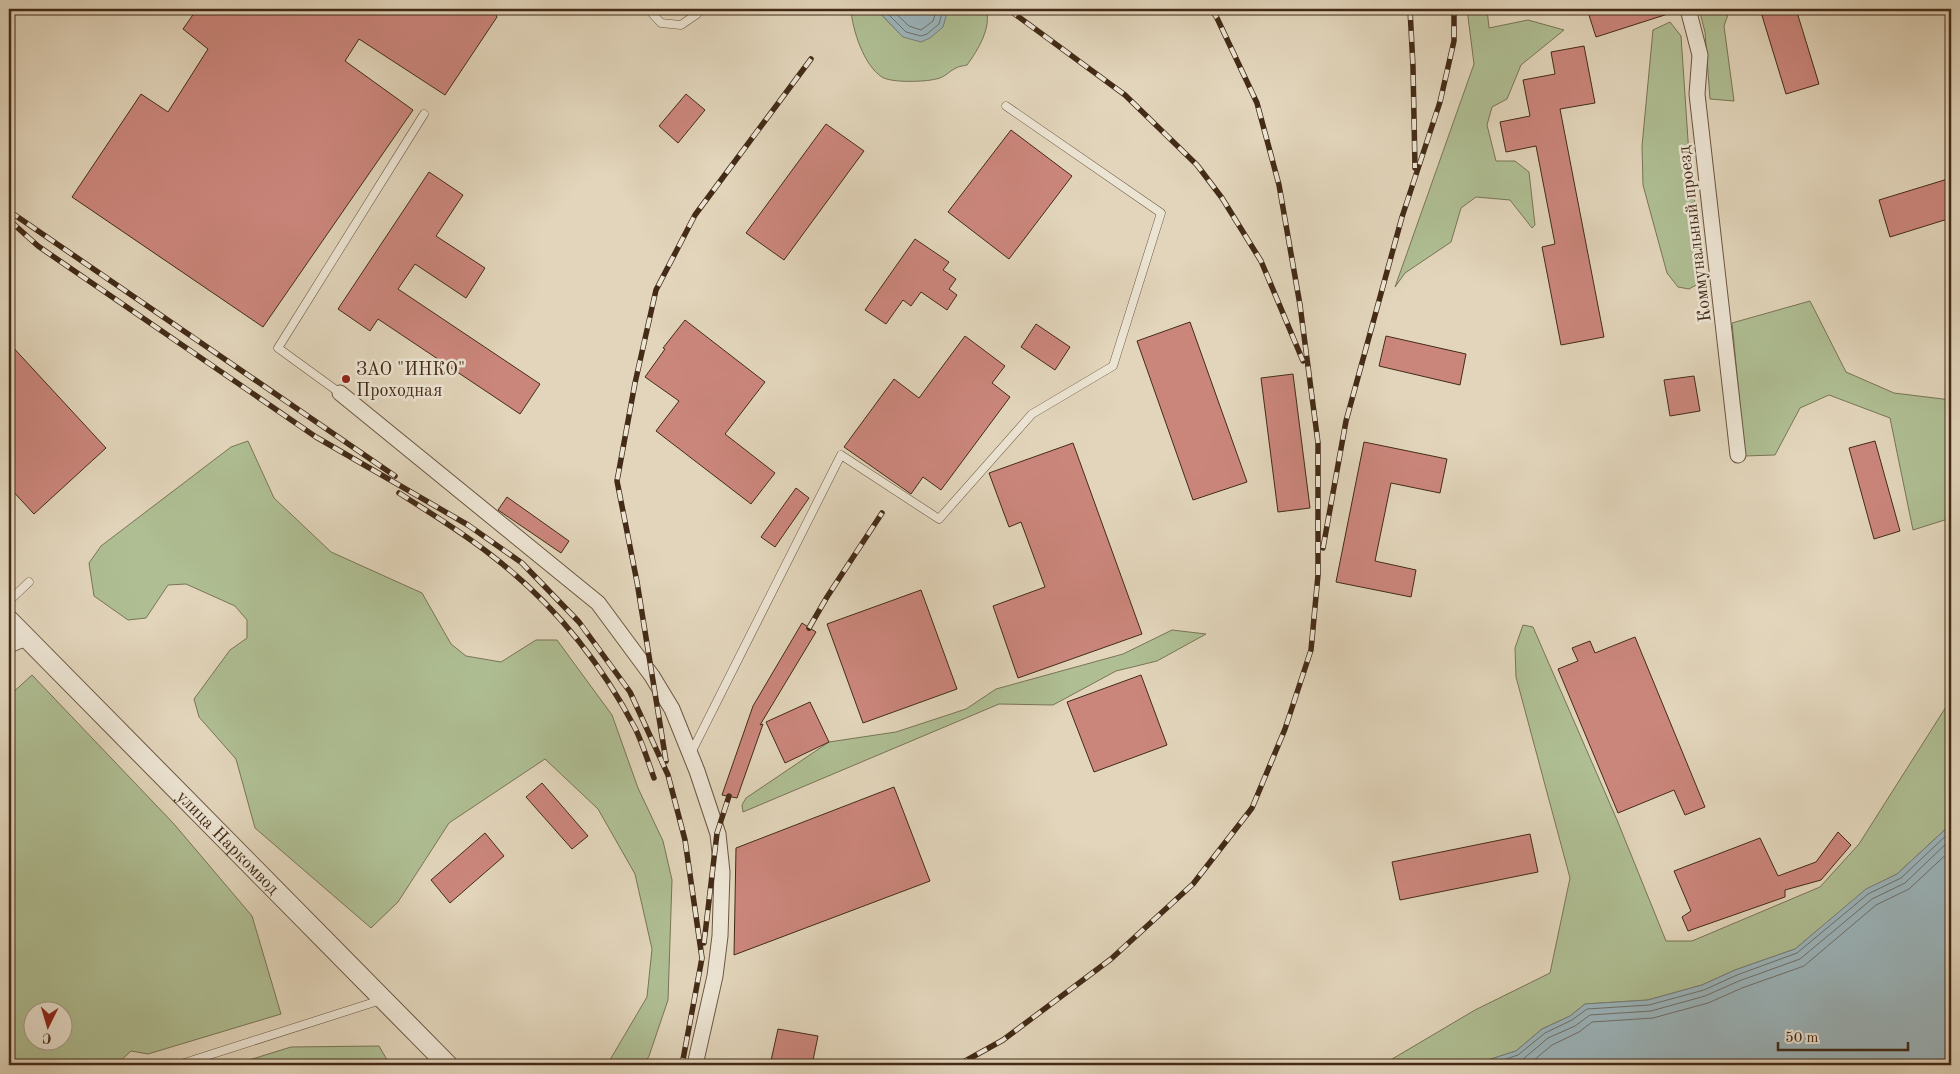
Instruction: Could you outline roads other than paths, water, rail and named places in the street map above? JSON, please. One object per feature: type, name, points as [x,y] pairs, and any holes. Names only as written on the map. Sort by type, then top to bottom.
[{"type":"street","name":"Коммунальный проезд","points":[[1688,9],[1700,55],[1697,94],[1738,455]]},
{"type":"street","points":[[340,393],[598,603],[652,676],[672,709],[718,834],[722,872],[720,936],[715,976],[695,1065]]},
{"type":"street","name":"улица Наркомвод","points":[[9,620],[387,998],[448,1065]]},
{"type":"street","points":[[9,645],[26,638]]},
{"type":"lane","points":[[648,9],[660,23],[681,25],[701,9]]},
{"type":"lane","points":[[690,755],[842,455],[939,519],[1032,414],[1113,366],[1161,213],[1006,106]]},
{"type":"lane","points":[[340,393],[278,348],[424,114]]},
{"type":"lane","points":[[9,601],[29,582]]},
{"type":"lane","points":[[178,1065],[387,998]]},
{"type":"water","points":[[876,9],[948,10],[943,27],[930,38],[921,42],[903,37]]},
{"type":"water","points":[[1951,824],[1951,1065],[1472,1065],[1516,1051],[1542,1029],[1570,1016],[1585,1004],[1648,1000],[1702,985],[1735,970],[1795,949],[1866,889],[1897,874]]},
{"type":"railway","points":[[1008,9],[1125,95],[1197,165],[1222,198],[1261,261],[1303,361]]},
{"type":"railway","points":[[958,1065],[1003,1040],[1111,959],[1193,884],[1252,808],[1285,729],[1311,650],[1318,575],[1318,443],[1300,305],[1279,185],[1257,103],[1211,9]]},
{"type":"railway","points":[[1410,9],[1415,168]]},
{"type":"railway","points":[[1323,548],[1346,421],[1402,217],[1440,102],[1454,41],[1454,9]]},
{"type":"railway","points":[[666,761],[637,582],[617,481],[635,383],[656,290],[695,215],[811,59]]},
{"type":"railway","points":[[9,211],[395,476]]},
{"type":"railway","points":[[9,220],[38,246],[316,437],[468,525],[522,563],[579,622],[630,692],[668,775],[685,840],[702,958],[682,1065]]},
{"type":"railway","points":[[399,493],[491,555],[554,612],[590,656],[621,703],[638,734],[654,778]]},
{"type":"railway","points":[[809,628],[882,513]]},
{"type":"railway","points":[[704,943],[717,833],[729,796]]},
{"type":"place","name":"ЗАО \"ИНКО\" Проходная","points":[[346,379]]}]
